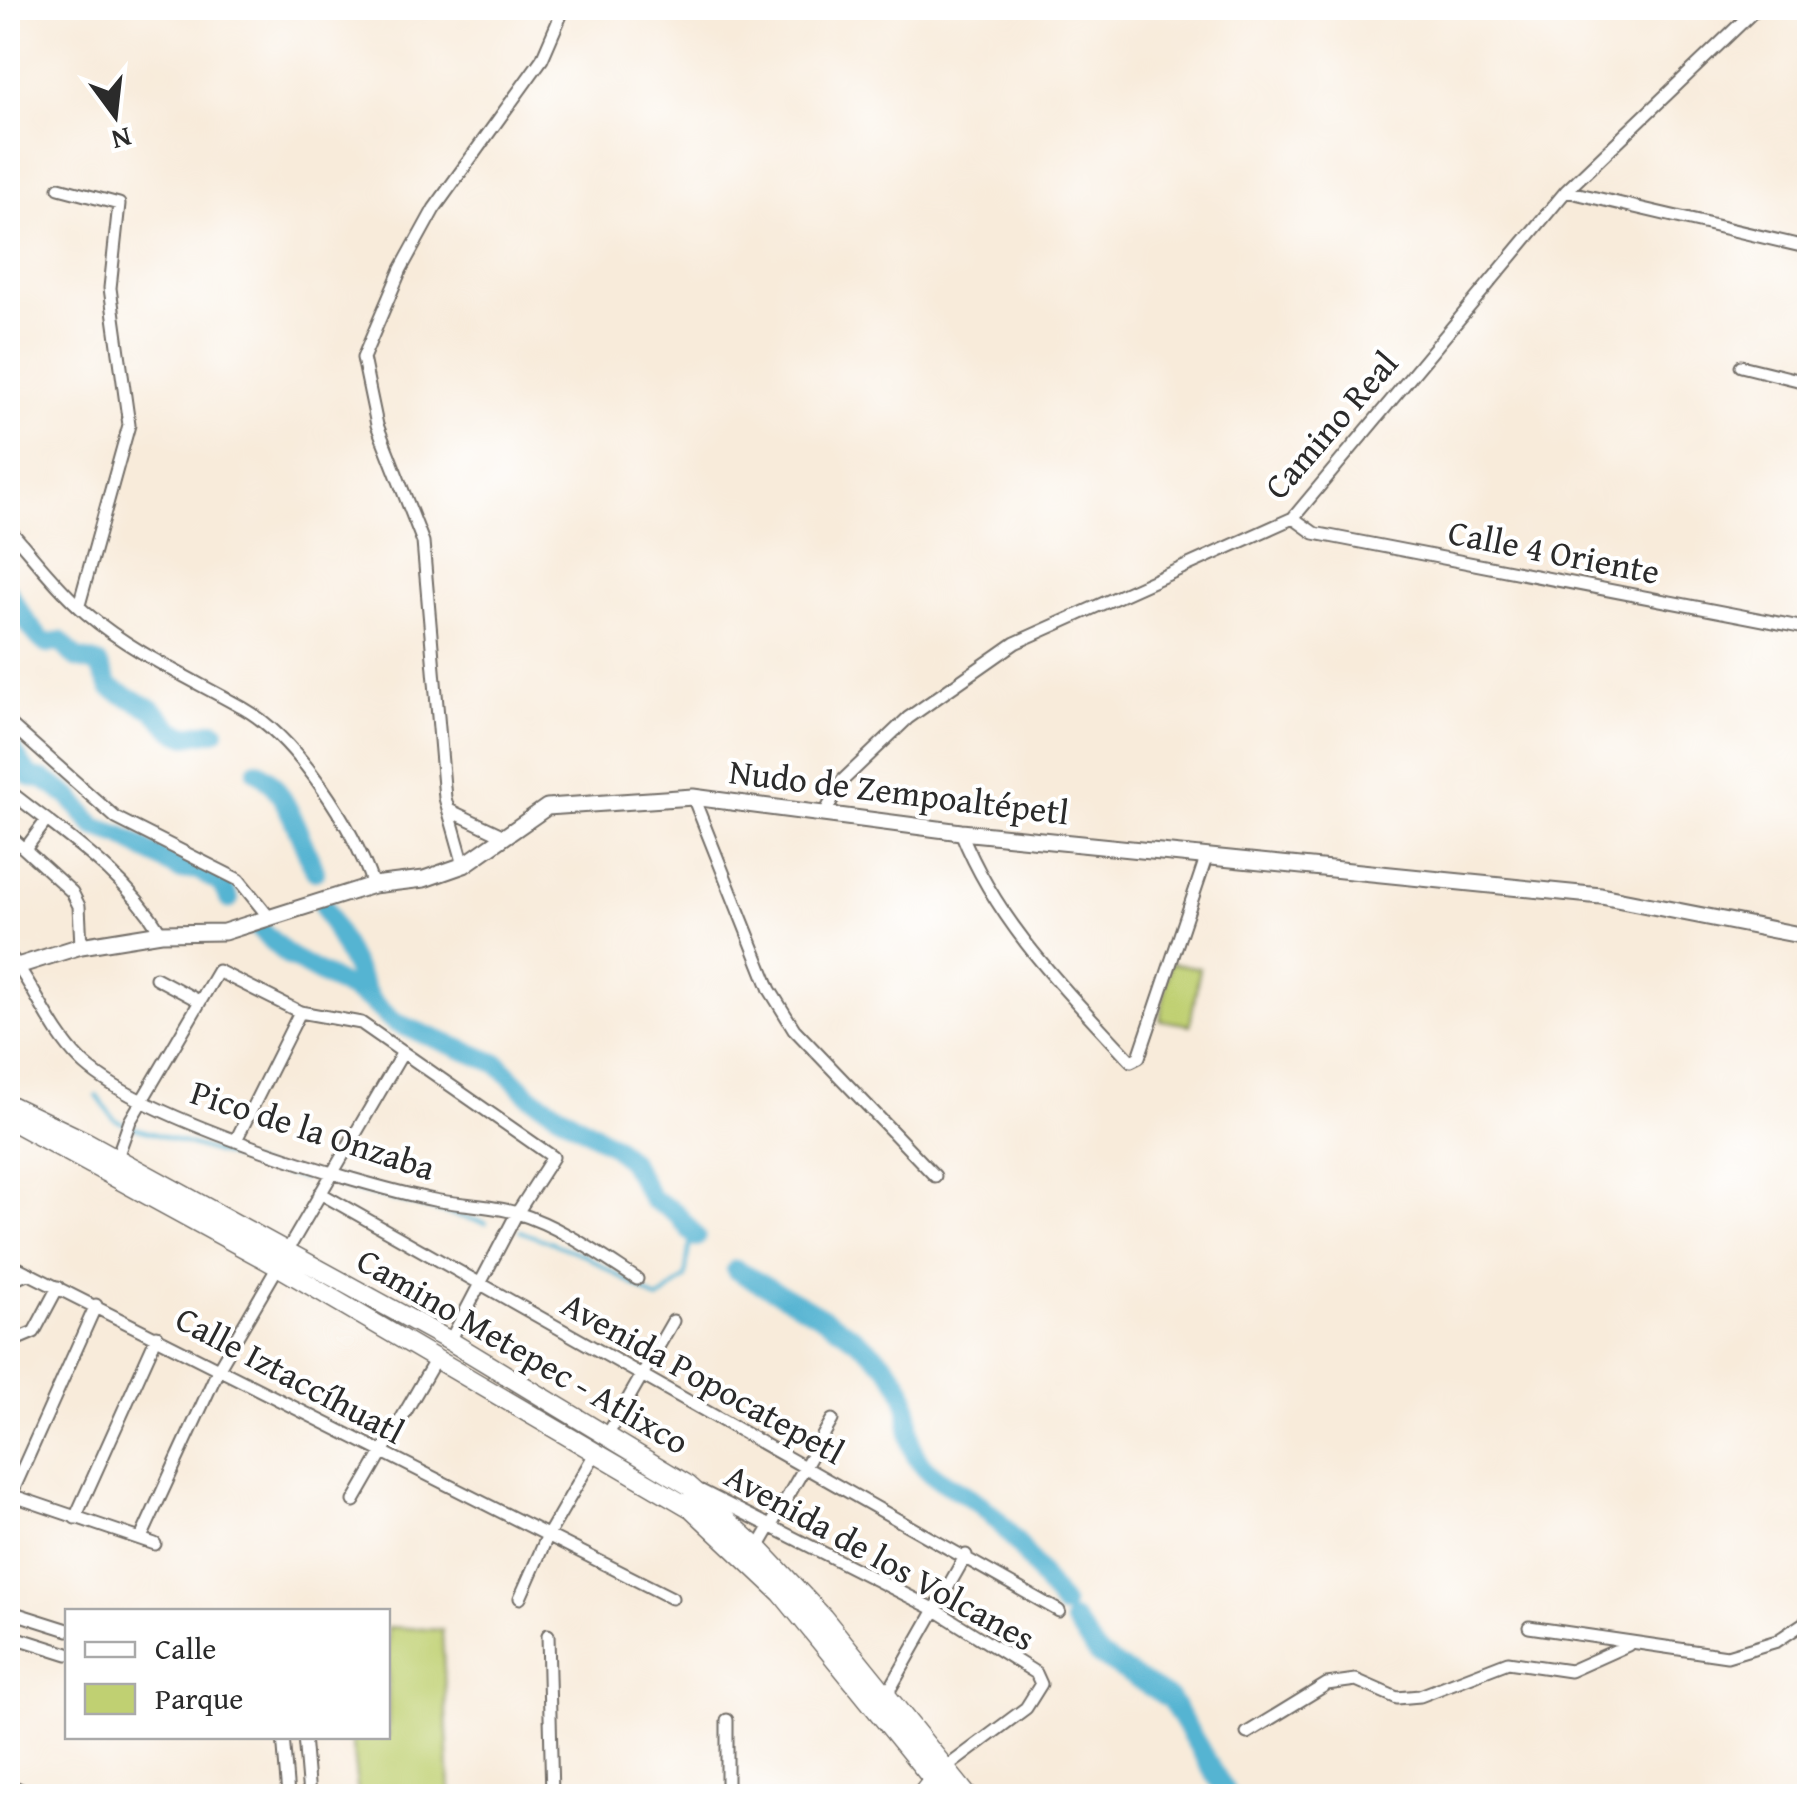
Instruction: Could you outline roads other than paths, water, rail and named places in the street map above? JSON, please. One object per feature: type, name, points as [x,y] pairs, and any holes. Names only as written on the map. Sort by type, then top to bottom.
[{"type":"main road","name":"Camino Metepec - Atlixco","points":[[8,1104],[283,1259],[450,1341],[688,1485],[758,1548],[823,1618],[968,1796]]},
{"type":"main road","points":[[8,1119],[113,1166]]},
{"type":"main road","points":[[283,1259],[437,1357],[692,1508],[743,1554],[944,1769],[946,1796]]},
{"type":"street","points":[[464,865],[448,810],[424,542],[376,425],[363,358],[401,269],[434,210],[542,59],[564,8]]},
{"type":"street","name":"Camino Real","points":[[825,813],[842,780],[908,718],[1014,642],[1293,518],[1566,191],[1758,8]]},
{"type":"street","points":[[59,188],[119,204],[110,288],[129,425],[78,605]]},
{"type":"street","points":[[1566,191],[1810,248]]},
{"type":"street","points":[[1742,366],[1810,382]]},
{"type":"street","name":"Calle 4 Oriente","points":[[1293,518],[1314,533],[1810,630]]},
{"type":"street","points":[[8,528],[78,605],[133,647],[247,710],[271,731],[340,810],[359,844],[373,885]]},
{"type":"street","points":[[8,722],[116,818],[239,880],[268,916]]},
{"type":"street","points":[[8,790],[90,853],[143,903],[161,933]]},
{"type":"street","points":[[693,797],[770,990],[794,1029],[936,1176]]},
{"type":"street","name":"Nudo de Zempoaltépetl","points":[[11,963],[161,933],[224,932],[373,885],[424,880],[464,865],[547,807],[693,797],[961,832],[1601,896],[1810,937]]},
{"type":"street","points":[[448,810],[502,835]]},
{"type":"street","points":[[26,848],[46,821]]},
{"type":"street","points":[[961,832],[975,868],[1027,949],[1131,1061],[1139,1058],[1206,858]]},
{"type":"street","points":[[8,834],[72,892],[79,906],[82,946]]},
{"type":"street","name":"Pico de la Onzaba","points":[[11,963],[82,1062],[142,1100],[236,1140],[335,1174],[434,1200],[517,1213],[574,1238],[638,1279]]},
{"type":"street","points":[[113,1166],[125,1130],[218,971],[300,1012],[361,1023],[553,1157],[517,1213],[482,1287],[450,1341]]},
{"type":"street","points":[[156,978],[199,1001]]},
{"type":"street","points":[[236,1140],[300,1012]]},
{"type":"street","points":[[141,1538],[220,1366],[403,1052]]},
{"type":"street","name":"Avenida Popocatepetl","points":[[320,1193],[1059,1611]]},
{"type":"street","name":"Calle Iztaccíhuatl","points":[[8,1263],[220,1366],[382,1454],[672,1598]]},
{"type":"street","points":[[8,1282],[28,1273]]},
{"type":"street","points":[[8,1343],[34,1332],[58,1287]]},
{"type":"street","points":[[96,1305],[9,1494],[155,1544]]},
{"type":"street","points":[[608,1434],[673,1322]]},
{"type":"street","points":[[76,1518],[157,1336]]},
{"type":"street","points":[[354,1501],[437,1357]]},
{"type":"street","points":[[758,1548],[832,1420]]},
{"type":"street","points":[[520,1598],[547,1537],[596,1450]]},
{"type":"street","name":"Avenida de los Volcanes","points":[[688,1485],[934,1609],[1036,1673],[1041,1684],[1026,1708],[944,1769]]},
{"type":"street","points":[[886,1698],[966,1555]]},
{"type":"street","points":[[8,1612],[65,1629]]},
{"type":"street","points":[[1529,1628],[1727,1656],[1777,1641],[1810,1619]]},
{"type":"street","points":[[35,1644],[38,1622]]},
{"type":"street","points":[[8,1635],[65,1653]]},
{"type":"street","points":[[548,1635],[552,1796]]},
{"type":"street","points":[[1248,1733],[1327,1684],[1356,1680],[1397,1698],[1420,1696],[1508,1662],[1570,1671],[1628,1645]]},
{"type":"street","points":[[727,1720],[727,1796]]},
{"type":"street","points":[[283,1739],[288,1796]]},
{"type":"street","points":[[304,1739],[308,1796]]},
{"type":"street","points":[[916,1796],[944,1769]]},
{"type":"street","points":[[8,1784],[33,1796]]},
{"type":"waterway","points":[[8,591],[42,641],[60,641],[76,658],[98,664],[110,688],[152,709],[174,731],[187,736],[215,731]]},
{"type":"waterway","points":[[8,744],[30,777],[45,780],[71,798],[95,827],[122,836],[180,870],[197,869],[221,884],[229,899]]},
{"type":"waterway","points":[[257,771],[284,801],[315,871]]},
{"type":"waterway","points":[[324,907],[371,1001],[394,1022],[498,1064],[530,1096],[614,1146],[630,1161],[652,1199],[675,1212],[696,1237]]},
{"type":"waterway","points":[[258,928],[289,956],[371,1001]]},
{"type":"waterway","points":[[97,1096],[114,1119],[125,1124]]},
{"type":"waterway","points":[[132,1127],[302,1179]]},
{"type":"waterway","points":[[338,1186],[486,1223]]},
{"type":"waterway","points":[[520,1231],[584,1255],[658,1300],[685,1278],[689,1247],[696,1237]]},
{"type":"waterway","points":[[736,1270],[852,1336],[890,1370],[906,1398],[910,1439],[917,1458],[930,1473],[974,1500],[1005,1528],[1063,1606]]},
{"type":"waterway","points":[[1074,1621],[1098,1655],[1170,1699],[1228,1796]]}]
